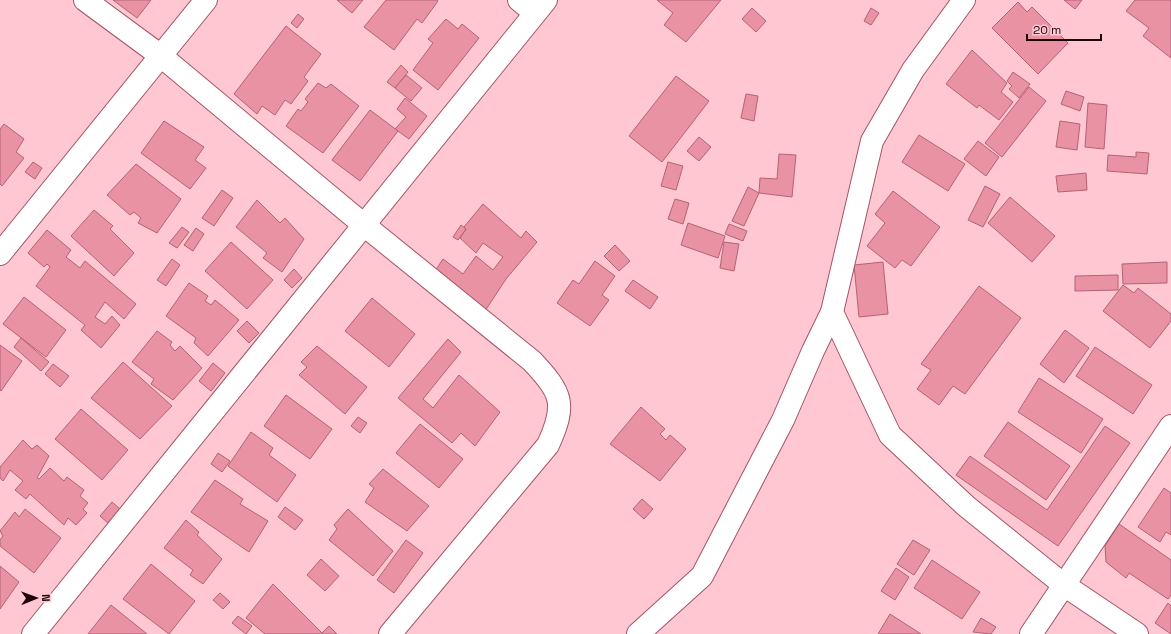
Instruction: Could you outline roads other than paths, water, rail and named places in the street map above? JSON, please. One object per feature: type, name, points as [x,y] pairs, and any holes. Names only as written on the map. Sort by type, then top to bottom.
[{"type":"street","points":[[85,0],[161,56],[364,225],[532,361],[551,381],[560,400],[558,423],[548,445],[390,634]]},
{"type":"street","points":[[0,254],[206,0]]},
{"type":"street","points":[[638,634],[702,576],[783,420],[832,312],[872,141],[913,70],[964,0]]},
{"type":"street","points":[[33,634],[364,225],[533,4]]},
{"type":"street","points":[[832,312],[890,434],[966,506],[1064,585],[1137,634]]},
{"type":"street","points":[[1031,634],[1171,426]]}]
